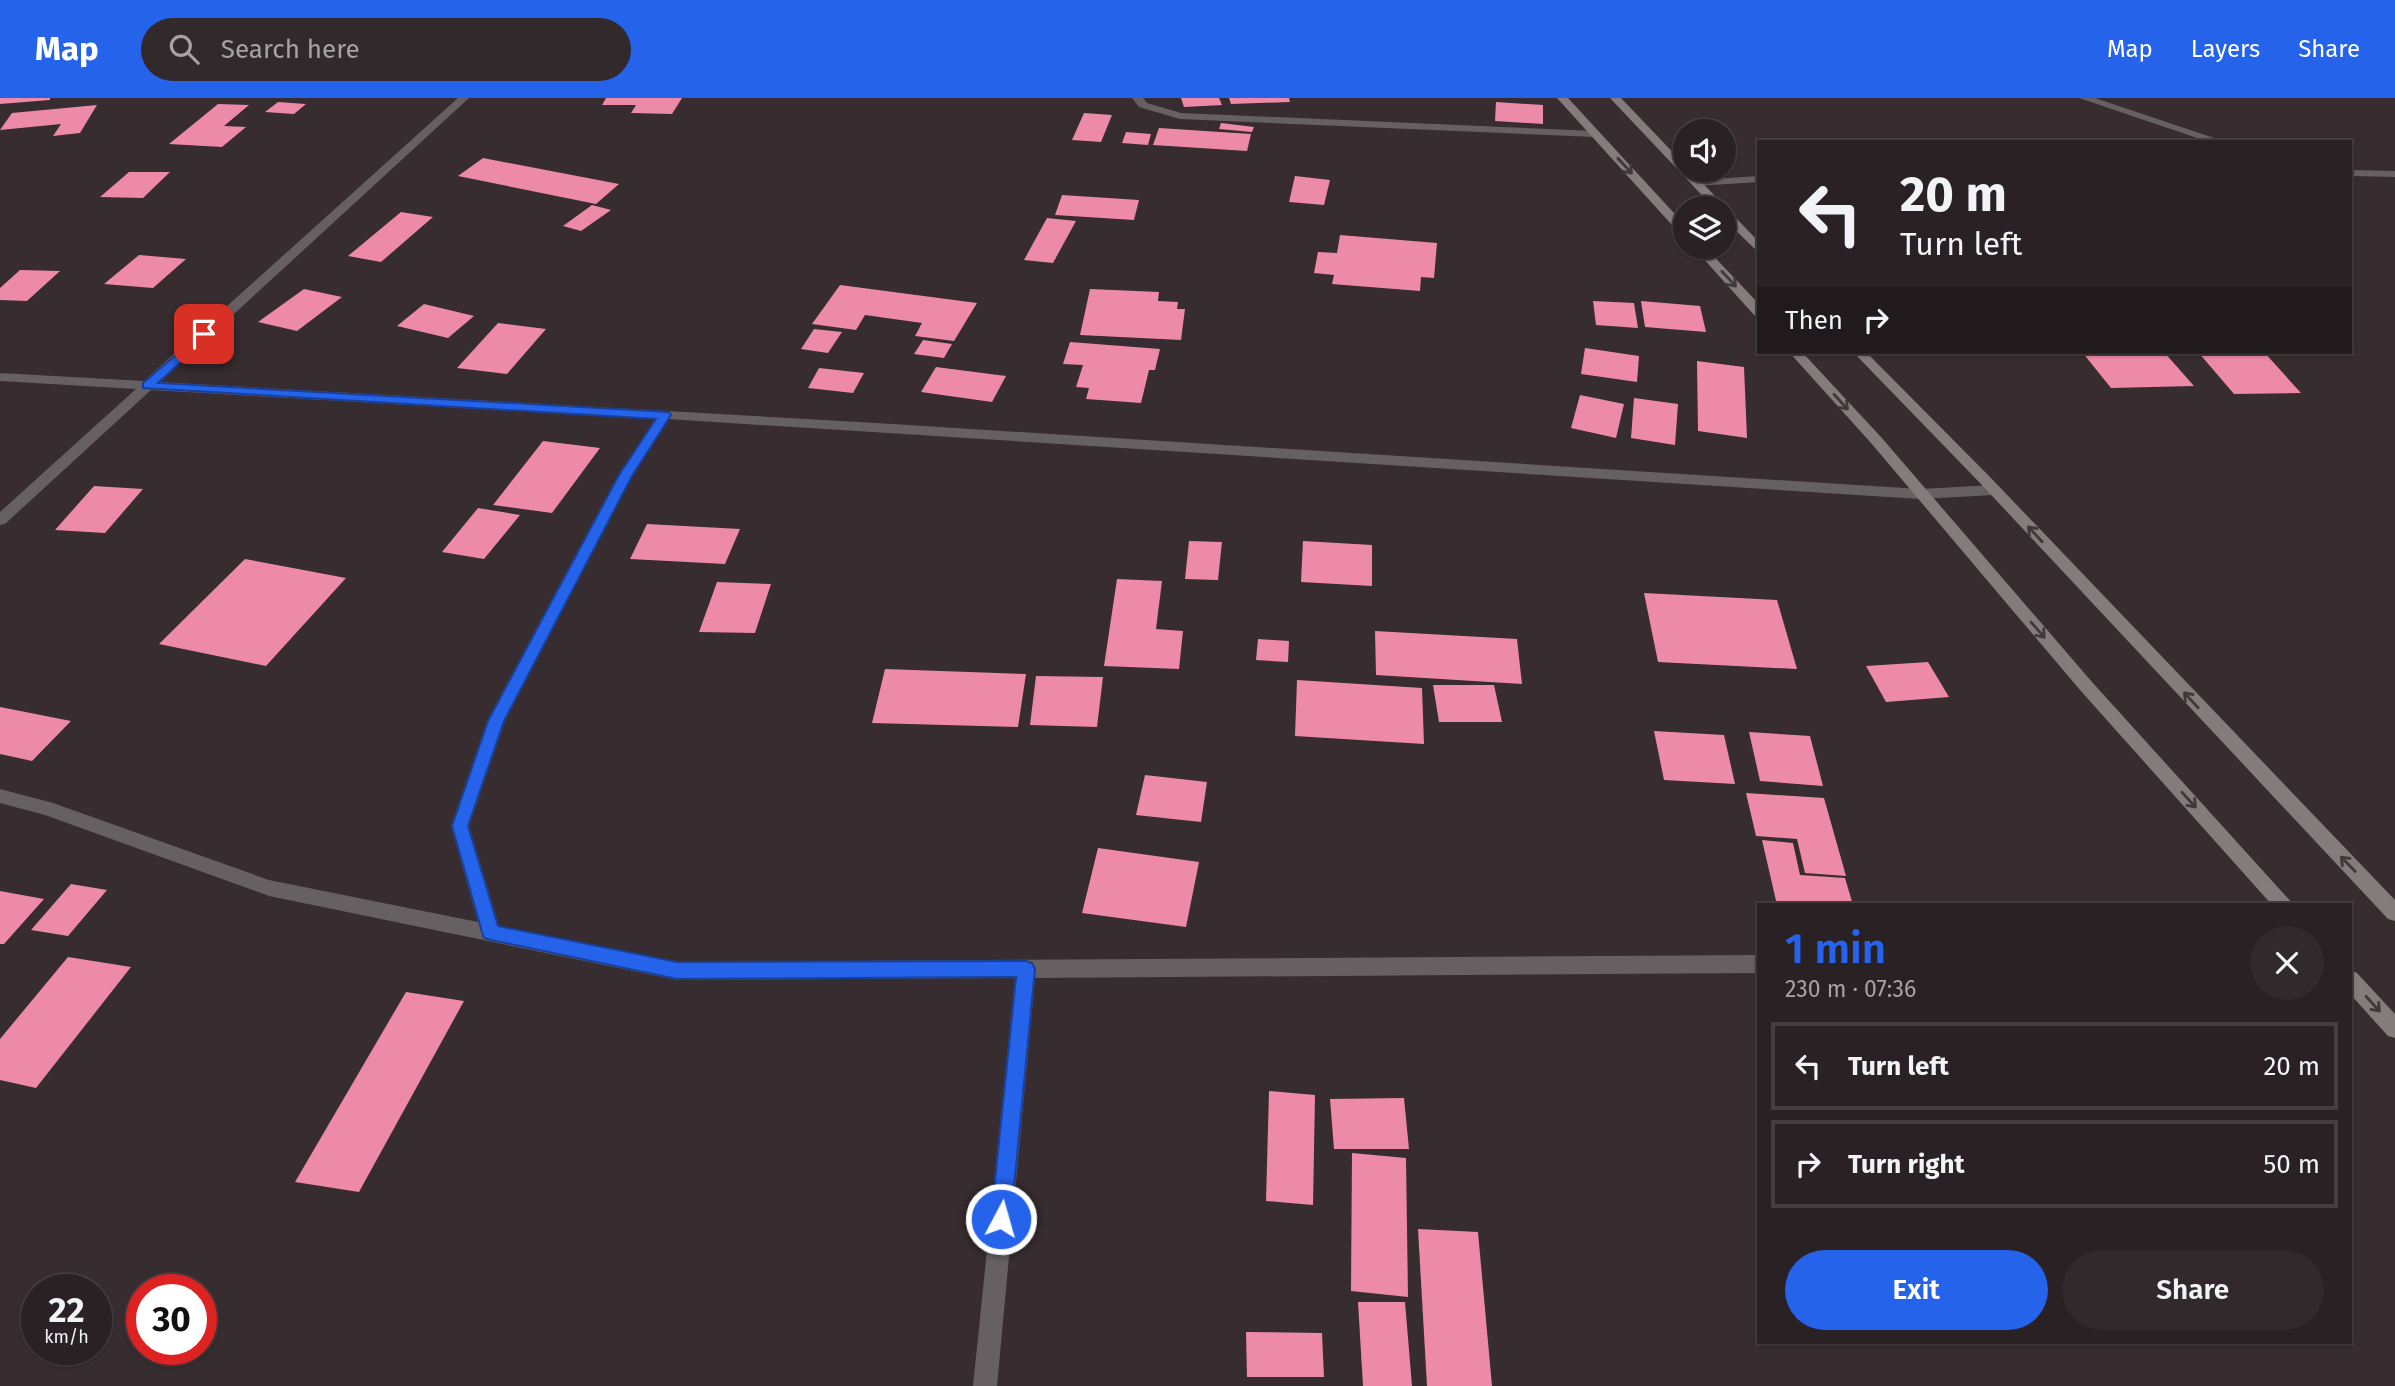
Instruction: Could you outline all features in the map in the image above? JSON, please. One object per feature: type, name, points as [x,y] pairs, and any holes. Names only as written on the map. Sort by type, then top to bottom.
[{"type":"street","points":[[0,520],[464,98]]},
{"type":"street","points":[[1137,98],[1143,105],[1180,116],[1595,134]]},
{"type":"street","points":[[1562,98],[1673,219]]},
{"type":"street","points":[[1615,98],[1709,196]]},
{"type":"street","points":[[2084,98],[2215,140]]},
{"type":"street","points":[[2352,173],[2395,174]]},
{"type":"street","points":[[1697,183],[1757,179]]},
{"type":"street","points":[[1736,225],[1757,247]]},
{"type":"street","points":[[1710,259],[1757,310]]},
{"type":"street","points":[[1797,354],[2086,685],[2282,903]]},
{"type":"street","points":[[1861,354],[1994,490],[2395,914]]},
{"type":"street","points":[[0,377],[664,415],[1920,494],[1994,490]]},
{"type":"street","points":[[491,932],[460,826],[464,813],[496,721],[625,475],[664,415]]},
{"type":"street","points":[[0,796],[47,808],[269,888],[677,971],[1757,964]]},
{"type":"street","points":[[985,1386],[1026,969]]},
{"type":"street","points":[[2352,981],[2395,1029]]},
{"type":"building","points":[[0,98],[50,98],[50,100],[0,104]]},
{"type":"building","points":[[606,98],[682,98],[672,114],[631,113],[636,105],[602,105]]},
{"type":"building","points":[[1181,98],[1219,98],[1222,105],[1184,107]]},
{"type":"building","points":[[1229,98],[1289,98],[1290,102],[1231,104]]},
{"type":"building","points":[[278,102],[306,104],[294,114],[265,112]]},
{"type":"building","points":[[1496,102],[1543,105],[1543,124],[1495,121]]},
{"type":"building","points":[[218,104],[249,105],[224,126],[246,127],[222,147],[169,144]]},
{"type":"building","points":[[97,105],[80,133],[53,136],[61,124],[0,130],[12,113]]},
{"type":"building","points":[[1084,113],[1112,115],[1101,142],[1072,140]]},
{"type":"building","points":[[1221,123],[1254,127],[1252,132],[1219,129]]},
{"type":"building","points":[[1159,128],[1251,134],[1247,151],[1153,145]]},
{"type":"building","points":[[1126,132],[1151,134],[1148,145],[1122,143]]},
{"type":"building","points":[[483,158],[619,184],[596,204],[458,176]]},
{"type":"building","points":[[129,172],[170,172],[143,198],[100,197]]},
{"type":"building","points":[[1295,176],[1330,180],[1324,205],[1289,202]]},
{"type":"building","points":[[1062,195],[1139,200],[1134,220],[1055,215]]},
{"type":"building","points":[[592,205],[611,210],[581,231],[563,226]]},
{"type":"building","points":[[401,212],[433,217],[381,262],[348,256]]},
{"type":"building","points":[[1047,218],[1076,221],[1053,263],[1024,260]]},
{"type":"building","points":[[1340,235],[1437,243],[1434,278],[1421,277],[1420,291],[1332,284],[1334,275],[1314,273],[1318,252],[1337,253]]},
{"type":"building","points":[[139,255],[186,259],[153,288],[104,284]]},
{"type":"building","points":[[20,270],[60,271],[27,301],[0,300],[0,288]]},
{"type":"building","points":[[840,285],[977,303],[954,341],[915,336],[922,323],[865,315],[856,330],[812,324]]},
{"type":"building","points":[[304,289],[342,297],[297,331],[258,322]]},
{"type":"building","points":[[1090,289],[1159,292],[1158,301],[1178,302],[1177,309],[1185,309],[1181,340],[1080,335]]},
{"type":"building","points":[[1593,301],[1634,303],[1638,328],[1596,325]]},
{"type":"building","points":[[1641,301],[1700,306],[1706,332],[1645,327]]},
{"type":"building","points":[[424,304],[474,316],[448,338],[397,326]]},
{"type":"building","points":[[498,323],[546,329],[507,374],[457,368]]},
{"type":"building","points":[[814,329],[842,332],[828,353],[801,349]]},
{"type":"building","points":[[923,340],[952,344],[944,358],[914,354]]},
{"type":"building","points":[[1070,342],[1160,349],[1155,370],[1149,370],[1141,403],[1086,399],[1089,388],[1076,387],[1083,365],[1063,364]]},
{"type":"building","points":[[1585,348],[1639,356],[1637,382],[1581,374]]},
{"type":"building","points":[[2084,354],[2166,354],[2194,386],[2111,388]]},
{"type":"building","points":[[2200,354],[2266,354],[2301,393],[2234,394]]},
{"type":"building","points":[[1697,361],[1744,367],[1747,438],[1698,431]]},
{"type":"building","points":[[936,367],[1006,376],[992,402],[921,392]]},
{"type":"building","points":[[819,368],[864,373],[853,393],[808,388]]},
{"type":"building","points":[[1580,395],[1624,404],[1616,438],[1571,428]]},
{"type":"building","points":[[1634,398],[1678,404],[1675,445],[1631,438]]},
{"type":"building","points":[[543,441],[600,448],[552,513],[493,505]]},
{"type":"building","points":[[94,486],[143,489],[105,533],[55,530]]},
{"type":"building","points":[[478,508],[520,515],[484,559],[442,552]]},
{"type":"building","points":[[647,524],[740,529],[725,564],[630,559]]},
{"type":"building","points":[[1189,541],[1222,542],[1218,580],[1185,579]]},
{"type":"building","points":[[1303,541],[1372,545],[1372,586],[1301,582]]},
{"type":"building","points":[[245,559],[346,578],[266,666],[159,644]]},
{"type":"building","points":[[1117,579],[1162,581],[1156,629],[1183,631],[1179,669],[1104,666]]},
{"type":"building","points":[[717,582],[771,584],[755,633],[699,632]]},
{"type":"building","points":[[1644,593],[1777,600],[1797,669],[1658,662]]},
{"type":"building","points":[[1375,631],[1517,639],[1522,684],[1376,675]]},
{"type":"building","points":[[1258,639],[1289,641],[1288,662],[1256,660]]},
{"type":"building","points":[[1928,662],[1949,697],[1886,702],[1866,666]]},
{"type":"building","points":[[885,669],[1026,674],[1018,727],[872,723]]},
{"type":"building","points":[[1036,676],[1103,677],[1097,727],[1030,725]]},
{"type":"building","points":[[1297,680],[1422,688],[1424,744],[1295,736]]},
{"type":"building","points":[[1433,685],[1494,685],[1502,722],[1439,722]]},
{"type":"building","points":[[0,707],[71,721],[32,761],[0,754]]},
{"type":"building","points":[[1654,731],[1724,735],[1735,784],[1664,780]]},
{"type":"building","points":[[1749,732],[1810,736],[1823,786],[1760,781]]},
{"type":"building","points":[[1145,775],[1207,782],[1201,822],[1136,815]]},
{"type":"building","points":[[1746,793],[1824,798],[1846,876],[1805,873],[1797,839],[1756,836]]},
{"type":"building","points":[[1762,840],[1793,843],[1800,875],[1845,878],[1852,903],[1777,903]]},
{"type":"building","points":[[1098,848],[1199,862],[1186,927],[1082,913]]},
{"type":"building","points":[[71,884],[107,890],[68,936],[31,930]]},
{"type":"building","points":[[0,891],[44,899],[4,944],[0,944]]},
{"type":"building","points":[[68,957],[131,967],[36,1088],[0,1080],[0,1039]]},
{"type":"building","points":[[406,992],[464,1001],[359,1192],[295,1182]]},
{"type":"building","points":[[1269,1091],[1315,1095],[1313,1205],[1266,1201]]},
{"type":"building","points":[[1404,1098],[1409,1149],[1334,1149],[1330,1099]]},
{"type":"building","points":[[1352,1153],[1406,1158],[1408,1297],[1351,1291]]},
{"type":"building","points":[[1418,1229],[1478,1232],[1492,1386],[1427,1386]]},
{"type":"building","points":[[1358,1302],[1405,1302],[1412,1386],[1363,1386]]},
{"type":"building","points":[[1246,1332],[1322,1333],[1324,1377],[1247,1377]]},
{"type":"route","points":[[204,334],[147,386],[664,415],[625,475],[496,721],[460,826],[491,932],[677,971],[1026,969],[1001,1219]]}]
